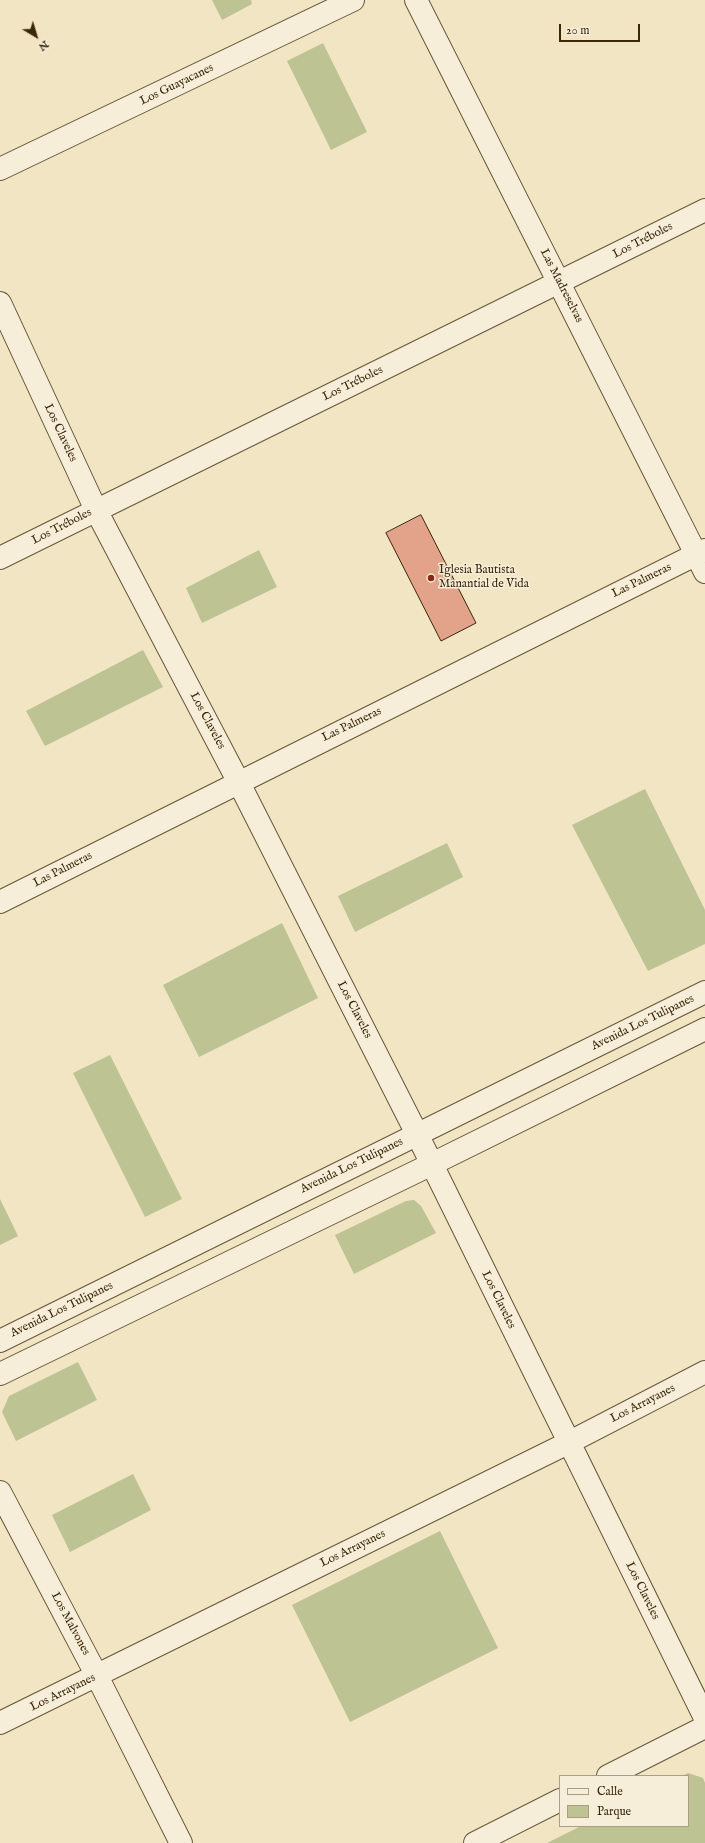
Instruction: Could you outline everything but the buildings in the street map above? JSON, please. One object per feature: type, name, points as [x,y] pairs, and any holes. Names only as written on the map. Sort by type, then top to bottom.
[{"type":"street","name":"Los Guayacanes","points":[[0,170],[353,0]]},
{"type":"street","name":"Las Madreselvas","points":[[416,0],[702,558]]},
{"type":"street","name":"Los Tréboles","points":[[0,558],[705,210]]},
{"type":"street","name":"Los Claveles","points":[[0,303],[96,510],[238,781],[417,1134],[568,1443],[705,1718]]},
{"type":"street","name":"Las Palmeras","points":[[0,902],[238,781],[702,558]]},
{"type":"street","name":"Avenida Los Tulipanes","points":[[0,1341],[705,992]]},
{"type":"street","points":[[0,1374],[432,1164],[705,1029]]},
{"type":"street","name":"Los Arrayanes","points":[[0,1723],[568,1443],[705,1372]]},
{"type":"street","name":"Los Malvones","points":[[0,1492],[97,1676],[181,1843]]},
{"type":"street","points":[[610,1775],[705,1727]]},
{"type":"street","points":[[475,1843],[559,1801]]},
{"type":"green space","points":[[212,0],[251,0],[252,4],[222,20]]},
{"type":"green space","points":[[323,43],[367,132],[331,150],[287,61]]},
{"type":"green space","points":[[259,550],[277,587],[202,623],[186,588]]},
{"type":"green space","points":[[143,650],[163,687],[45,746],[26,711]]},
{"type":"green space","points":[[645,789],[705,910],[705,944],[648,971],[572,825]]},
{"type":"green space","points":[[447,843],[463,877],[355,932],[338,896]]},
{"type":"green space","points":[[282,923],[318,998],[199,1057],[163,985]]},
{"type":"green space","points":[[110,1055],[182,1199],[145,1217],[73,1073]]},
{"type":"green space","points":[[0,1199],[18,1236],[0,1245]]},
{"type":"green space","points":[[414,1200],[421,1206],[436,1233],[354,1274],[335,1235],[406,1201]]},
{"type":"green space","points":[[78,1362],[97,1400],[16,1441],[2,1412],[9,1396]]},
{"type":"green space","points":[[133,1474],[151,1510],[70,1552],[52,1515]]},
{"type":"green space","points":[[440,1531],[498,1648],[350,1722],[292,1605]]},
{"type":"green space","points":[[688,1773],[703,1778],[705,1783],[705,1843],[547,1843],[579,1827],[689,1827],[689,1775],[684,1775]]},
{"type":"place","name":"Iglesia Bautista Manantial de Vida","points":[[431,578]]}]
